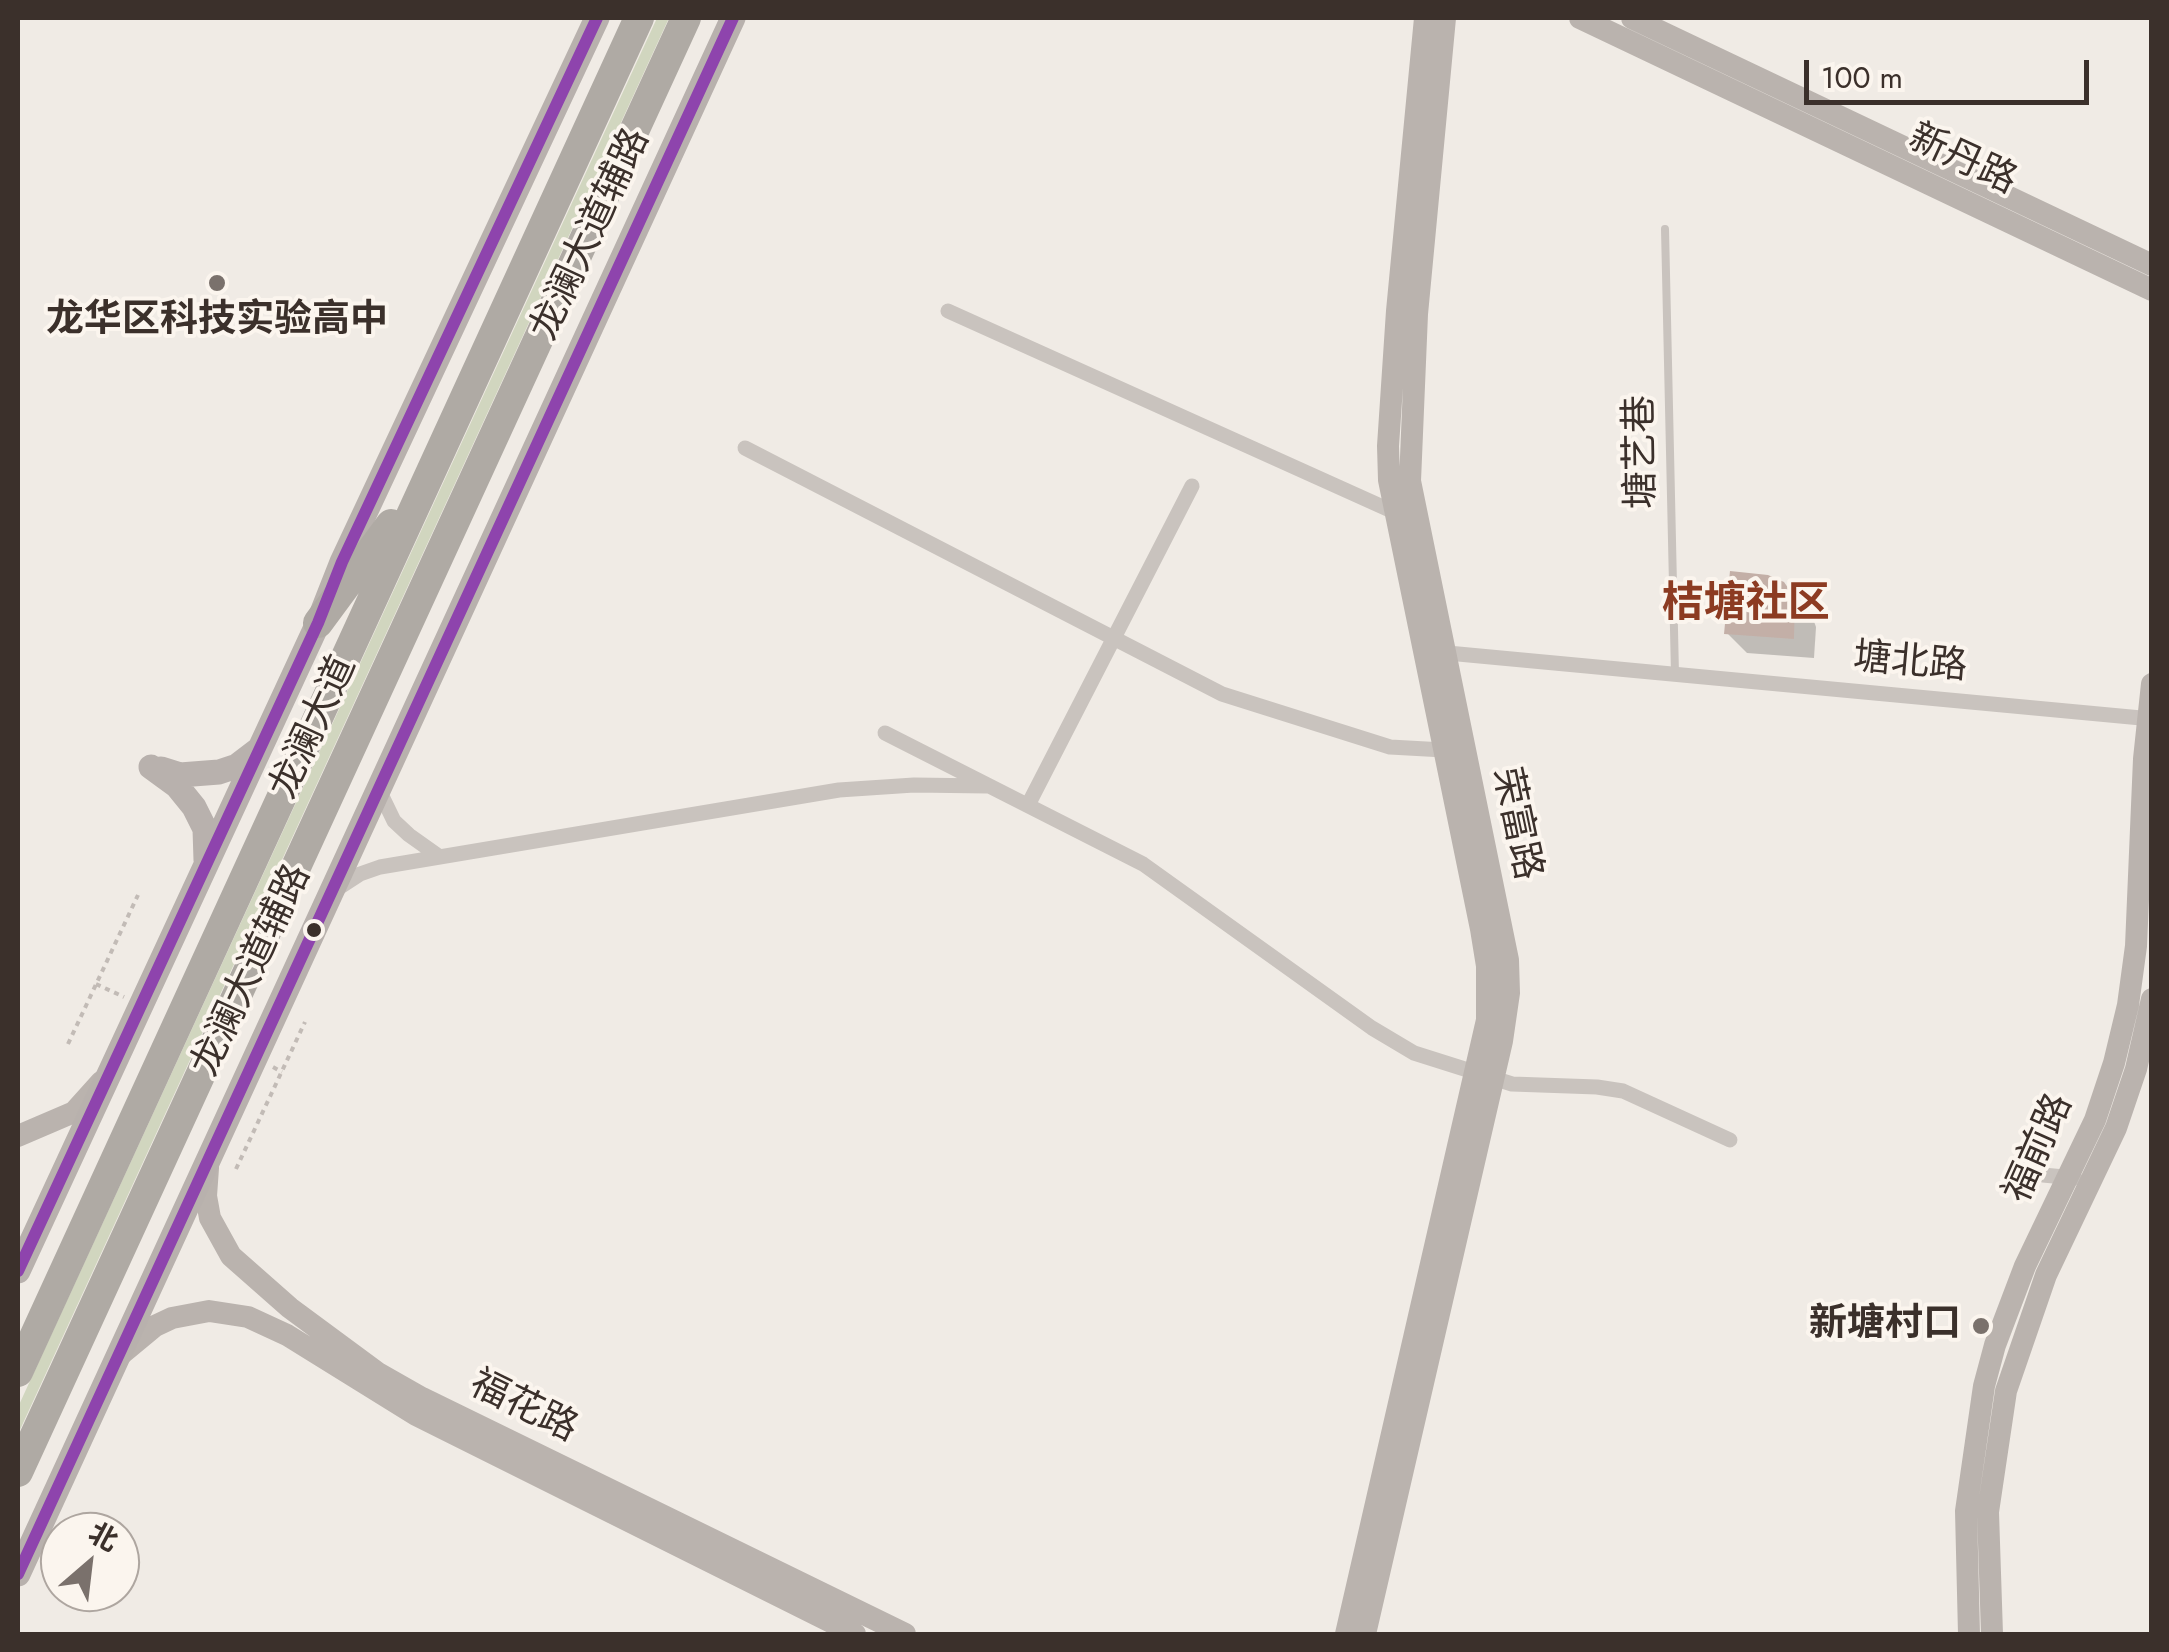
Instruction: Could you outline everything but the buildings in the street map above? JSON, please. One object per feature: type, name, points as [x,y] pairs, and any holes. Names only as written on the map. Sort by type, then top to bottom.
[{"type":"highway","name":"龙澜大道","points":[[18,1372],[639,18]]},
{"type":"highway","name":"龙澜大道","points":[[18,1472],[686,18]]},
{"type":"highway","points":[[318,624],[431,469]]},
{"type":"main road","points":[[18,1271],[318,624],[342,562],[597,18]]},
{"type":"main road","name":"龙澜大道辅路","points":[[18,1574],[734,18]]},
{"type":"main road","points":[[205,864],[204,829],[194,807],[177,786],[151,766],[180,775],[219,772],[237,766],[260,748]]},
{"type":"street","name":"荣富路","points":[[1346,1634],[1484,1076],[1506,1024],[1508,960],[1433,652],[1394,512],[1388,446],[1425,18]]},
{"type":"street","name":"荣富路","points":[[1365,1634],[1484,1076],[1487,1020],[1487,966],[1444,750],[1409,446],[1416,314],[1446,18]]},
{"type":"street","name":"新丹路","points":[[1580,18],[2152,290]]},
{"type":"street","name":"新丹路","points":[[1632,18],[2152,265]]},
{"type":"street","points":[[948,311],[1394,512]]},
{"type":"street","points":[[744,448],[1244,703],[1390,747],[1444,750]]},
{"type":"street","points":[[1028,805],[1192,486]]},
{"type":"street","name":"塘北路","points":[[1433,652],[2149,718]]},
{"type":"street","name":"福前路","points":[[1969,1634],[1966,1511],[1984,1386],[2025,1266],[2070,1178],[2101,1101],[2128,1005],[2136,946],[2152,684]]},
{"type":"street","points":[[885,732],[1142,864],[1414,1053],[1526,1086],[1623,1091],[1730,1140]]},
{"type":"street","points":[[329,895],[370,870],[839,790],[914,785],[991,786]]},
{"type":"street","points":[[378,788],[394,820],[440,857]]},
{"type":"street","name":"福前路","points":[[1992,1634],[1988,1512],[2006,1391],[2046,1275],[2144,1068],[2152,999]]},
{"type":"street","points":[[18,1136],[74,1112],[94,1092],[114,1062]]},
{"type":"street","name":"福花路","points":[[210,1154],[206,1196],[219,1239],[231,1256],[290,1308],[378,1373],[906,1634]]},
{"type":"street","points":[[2043,1175],[2094,1180]]},
{"type":"street","name":"福花路","points":[[117,1357],[155,1326],[172,1318],[209,1311],[248,1316],[287,1335],[416,1415],[854,1634]]},
{"type":"lane","name":"塘艺巷","points":[[1665,229],[1675,674]]},
{"type":"path","points":[[68,1044],[138,896]]},
{"type":"path","points":[[236,1169],[305,1022]]},
{"type":"green space","points":[[657,18],[669,18],[18,1434],[18,1407]]},
{"type":"transit line","points":[[18,1271],[318,623],[342,562],[597,18]]},
{"type":"transit line","points":[[18,1574],[733,18]]},
{"type":"place","name":"龙华区科技实验高中","points":[[217,283]]},
{"type":"place","name":"新塘村口","points":[[1981,1326]]},
{"type":"district","name":"桔塘社区","points":[[1746,606]]}]
